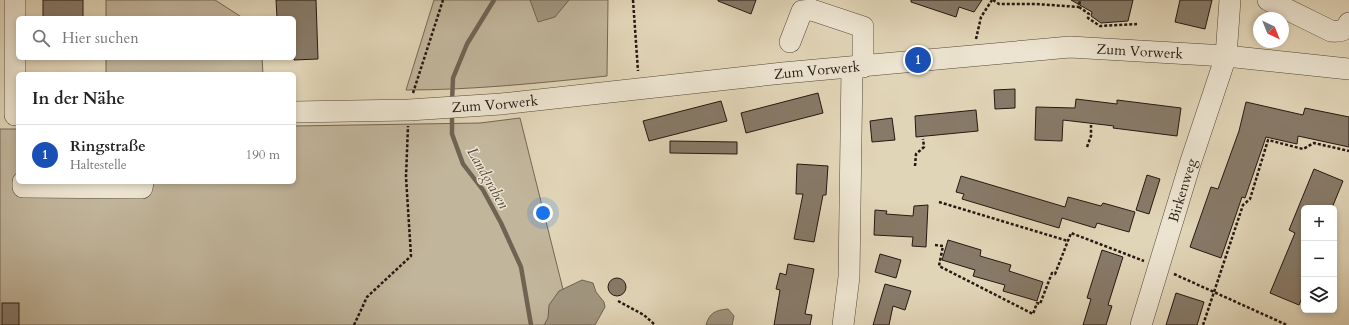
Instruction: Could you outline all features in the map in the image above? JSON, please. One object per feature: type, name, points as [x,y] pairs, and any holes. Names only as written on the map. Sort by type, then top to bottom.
[{"type":"street","points":[[11,115],[15,0]]},
{"type":"street","name":"Birkenweg","points":[[1141,325],[1158,267],[1226,56],[1230,0]]},
{"type":"street","points":[[1268,0],[1331,32],[1339,32],[1346,29],[1349,23]]},
{"type":"street","points":[[790,42],[802,11],[812,10],[863,27],[857,67],[849,277],[843,325]]},
{"type":"street","name":"Zum Vorwerk","points":[[296,112],[418,109],[500,104],[638,88],[972,55],[1070,47],[1226,56],[1349,69]]},
{"type":"street","points":[[23,184],[23,187],[142,188],[143,184]]},
{"type":"path","points":[[354,325],[367,297],[411,256],[406,178],[418,109],[443,0]]},
{"type":"path","points":[[633,0],[638,88]]},
{"type":"path","points":[[972,55],[982,17],[993,0],[999,4],[1036,4],[1079,7],[1089,14],[1088,18],[1100,26],[1136,24]]},
{"type":"path","points":[[1079,7],[1080,0]]},
{"type":"path","points":[[1087,147],[1091,136],[1091,125]]},
{"type":"path","points":[[915,166],[916,154],[924,147],[923,139]]},
{"type":"path","points":[[1203,325],[1243,205],[1250,199],[1268,140],[1303,149],[1314,143],[1349,151]]},
{"type":"path","points":[[939,202],[1068,240]]},
{"type":"path","points":[[935,245],[943,246],[939,266],[1033,314],[1037,303],[1040,304],[1052,273],[1055,274],[1071,233],[1158,267],[1287,325]]},
{"type":"path","points":[[618,301],[644,315],[655,325]]},
{"type":"shaded area","points":[[106,0],[215,0],[240,16],[106,16]]},
{"type":"shaded area","points":[[434,0],[608,0],[607,76],[532,84],[406,90]]},
{"type":"shaded area","points":[[530,0],[569,0],[555,17],[538,22]]},
{"type":"shaded area","points":[[106,60],[262,60],[263,72],[106,72]]},
{"type":"shaded area","points":[[520,118],[572,325],[0,325],[0,129],[16,129],[16,184],[296,184],[296,126],[480,123]]},
{"type":"shaded area","points":[[582,280],[593,283],[596,292],[604,302],[605,307],[595,325],[544,325],[548,318],[549,305],[559,291]]},
{"type":"shaded area","points":[[728,309],[734,316],[732,325],[706,325],[711,315],[720,310]]},
{"type":"building","points":[[43,0],[83,0],[83,16],[43,16]]},
{"type":"building","points":[[276,0],[316,0],[318,59],[296,60],[296,16],[277,16]]},
{"type":"building","points":[[718,0],[756,0],[751,14]]},
{"type":"building","points":[[911,0],[982,0],[974,12],[959,7],[956,17],[911,2]]},
{"type":"building","points":[[1071,0],[1133,0],[1128,21],[1101,23],[1091,16],[1092,12]]},
{"type":"building","points":[[1180,0],[1212,0],[1205,29],[1175,22]]},
{"type":"building","points":[[1015,89],[1015,108],[995,109],[994,90]]},
{"type":"building","points":[[818,93],[823,113],[746,133],[741,113]]},
{"type":"building","points":[[1076,99],[1117,104],[1117,100],[1181,108],[1177,136],[1063,120],[1062,141],[1035,140],[1036,107],[1075,108]]},
{"type":"building","points":[[721,101],[727,121],[649,141],[643,121]]},
{"type":"building","points":[[1246,102],[1303,115],[1305,108],[1349,117],[1349,147],[1298,136],[1297,144],[1266,137],[1245,198],[1242,197],[1221,258],[1190,247],[1211,187],[1218,189],[1239,131]]},
{"type":"building","points":[[976,110],[978,131],[916,137],[915,116]]},
{"type":"building","points":[[892,118],[895,140],[872,142],[870,121]]},
{"type":"building","points":[[670,141],[737,142],[737,154],[670,153]]},
{"type":"building","points":[[797,164],[828,166],[826,195],[823,195],[814,242],[794,239],[803,194],[796,194]]},
{"type":"building","points":[[1314,169],[1343,181],[1333,205],[1301,205],[1301,300],[1299,305],[1270,293],[1295,233],[1289,230]]},
{"type":"building","points":[[1147,175],[1160,179],[1149,214],[1136,210]]},
{"type":"building","points":[[961,176],[1065,207],[1068,197],[1101,206],[1103,203],[1135,212],[1129,232],[1097,223],[1095,228],[1062,218],[1059,228],[962,199],[964,194],[956,192]]},
{"type":"building","points":[[928,205],[926,247],[912,246],[913,237],[874,235],[875,210],[887,211],[886,214],[913,216],[914,206]]},
{"type":"building","points":[[948,240],[981,250],[980,256],[1011,265],[1009,271],[1043,282],[1037,301],[1003,291],[1005,285],[973,276],[975,270],[942,260]]},
{"type":"building","points":[[1102,250],[1123,257],[1108,305],[1112,306],[1106,325],[1083,325],[1091,299],[1087,298]]},
{"type":"building","points":[[880,254],[901,260],[896,278],[875,272]]},
{"type":"building","points":[[788,264],[814,269],[805,314],[812,315],[810,325],[774,325],[780,290],[776,289],[780,273],[786,275]]},
{"type":"building","points":[[617,278],[623,281],[626,287],[623,293],[617,296],[611,293],[608,287],[611,281]]},
{"type":"building","points":[[885,284],[911,291],[905,310],[893,306],[889,325],[873,325]]},
{"type":"building","points":[[1176,293],[1204,302],[1197,325],[1166,325]]},
{"type":"building","points":[[2,303],[19,303],[19,325],[2,325]]},
{"type":"waterway","name":"Landgraben","points":[[452,102],[453,78],[467,44],[494,0]]},
{"type":"waterway","name":"Landgraben","points":[[452,113],[452,134],[463,164],[483,190],[501,223],[521,267],[531,325]]},
{"type":"place","name":"Ringstraße","points":[[918,60]]}]
